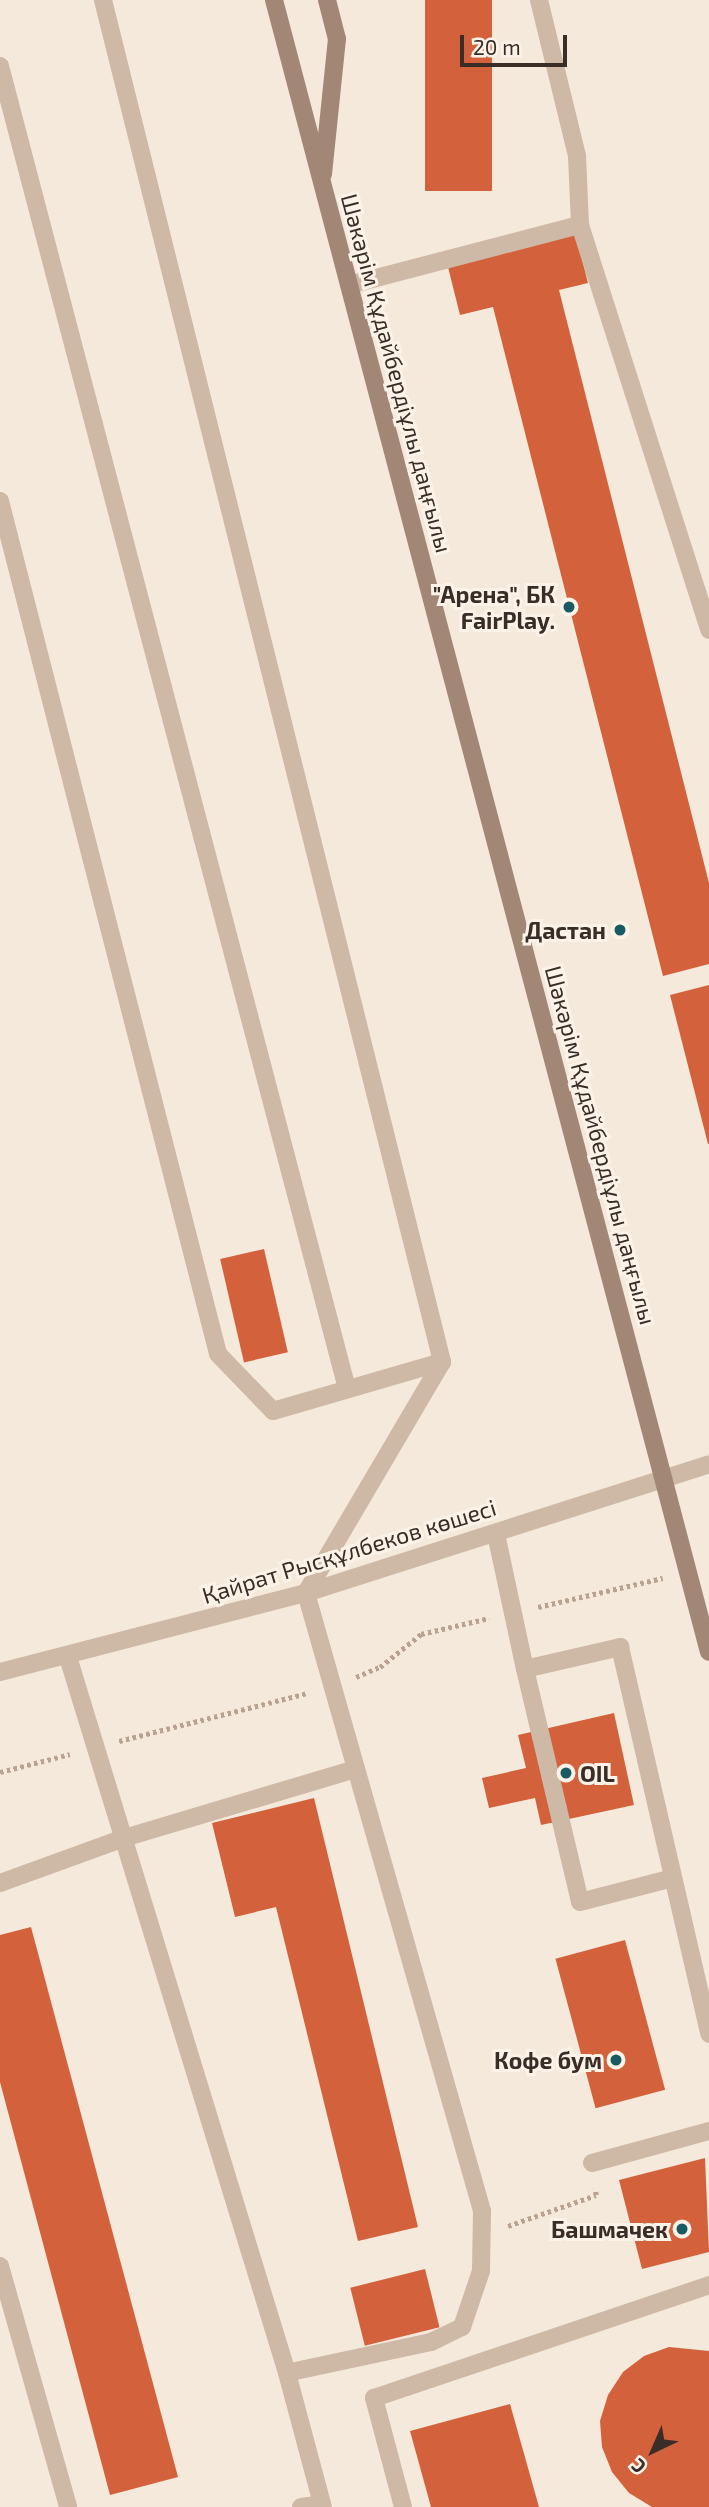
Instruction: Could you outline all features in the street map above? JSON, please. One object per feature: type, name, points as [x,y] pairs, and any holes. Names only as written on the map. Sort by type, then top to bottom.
[{"type":"main road","name":"Шәкәрім Құдайбердіұлы даңғылы","points":[[274,0],[709,1652]]},
{"type":"main road","points":[[322,185],[337,39],[327,0]]},
{"type":"street","points":[[103,0],[442,1362],[306,1593],[482,2211],[481,2271],[462,2327],[431,2342],[287,2373]]},
{"type":"street","points":[[539,0],[577,156],[580,225],[709,630]]},
{"type":"street","points":[[0,66],[347,1390]]},
{"type":"street","points":[[349,285],[580,225]]},
{"type":"street","points":[[0,501],[219,1354],[273,1411],[442,1362]]},
{"type":"street","name":"Қайрат Рысқұлбеков көшесі","points":[[0,1672],[68,1657],[306,1593],[709,1464]]},
{"type":"street","points":[[496,1534],[580,1902],[673,1878]]},
{"type":"street","points":[[525,1670],[620,1647],[709,2034]]},
{"type":"street","points":[[68,1657],[287,2373],[323,2506],[300,2507]]},
{"type":"street","points":[[0,1882],[124,1838],[356,1769]]},
{"type":"street","points":[[592,2163],[709,2131]]},
{"type":"street","points":[[0,2266],[68,2507]]},
{"type":"street","points":[[403,2507],[374,2398],[709,2285]]},
{"type":"path","points":[[0,1772],[333,1687],[380,1667],[421,1634],[647,1580],[689,1575]]},
{"type":"path","points":[[483,2235],[596,2194],[592,2163]]},
{"type":"building","points":[[425,0],[492,0],[492,191],[425,191]]},
{"type":"building","points":[[575,231],[588,283],[559,290],[709,883],[709,964],[663,976],[493,307],[460,315],[447,263]]},
{"type":"building","points":[[709,985],[709,1144],[708,1144],[670,995]]},
{"type":"building","points":[[264,1249],[288,1352],[244,1362],[220,1259]]},
{"type":"building","name":"OIL","points":[[614,1713],[634,1805],[541,1825],[535,1798],[489,1808],[482,1778],[526,1768],[518,1735]]},
{"type":"building","points":[[314,1798],[418,2227],[358,2241],[276,1907],[235,1917],[212,1823]]},
{"type":"building","points":[[31,1927],[178,2477],[110,2495],[0,2082],[0,1935]]},
{"type":"building","points":[[625,1940],[665,2090],[596,2108],[555,1959]]},
{"type":"building","points":[[705,2158],[709,2252],[642,2269],[619,2180]]},
{"type":"building","points":[[425,2269],[440,2327],[365,2346],[350,2288]]},
{"type":"building","points":[[669,2347],[709,2351],[709,2507],[652,2507],[629,2493],[612,2472],[602,2447],[600,2421],[608,2395],[623,2372],[644,2356]]},
{"type":"building","points":[[510,2404],[539,2507],[431,2507],[410,2431]]},
{"type":"place","name":"\"Арена\", БК FairPlay.","points":[[569,607]]},
{"type":"place","name":"Дастан","points":[[620,930]]},
{"type":"place","name":"OIL","points":[[566,1773]]},
{"type":"place","name":"Кофе бум","points":[[616,2060]]},
{"type":"place","name":"Башмачек","points":[[682,2229]]}]
